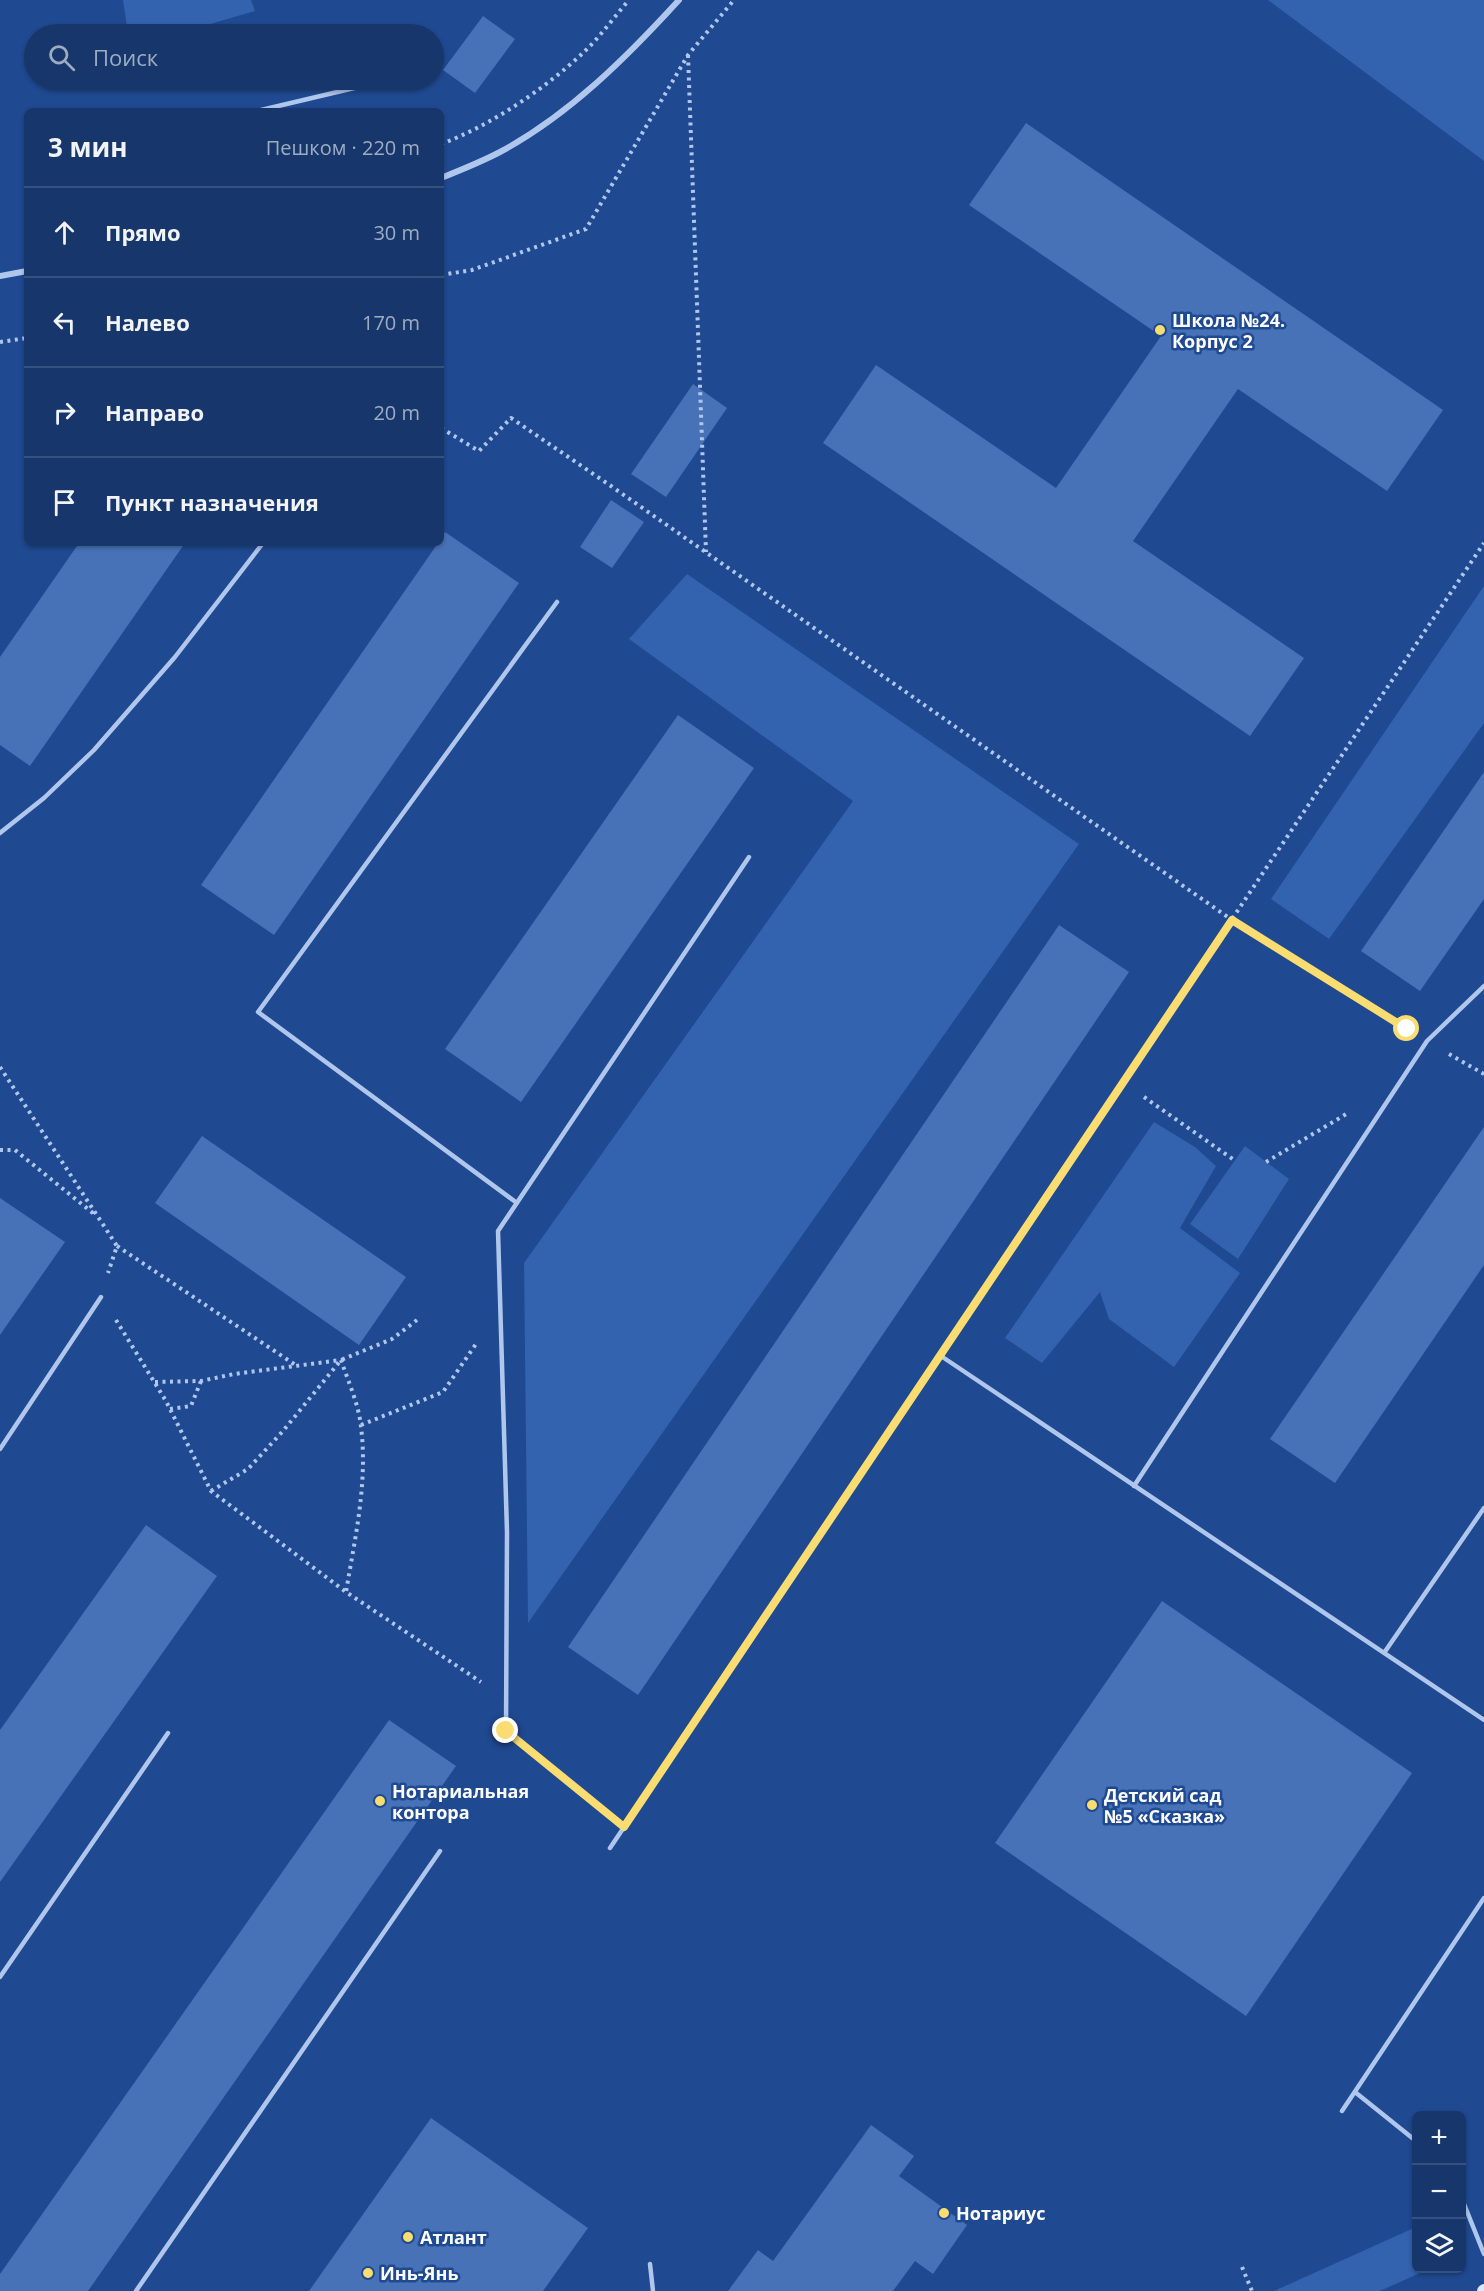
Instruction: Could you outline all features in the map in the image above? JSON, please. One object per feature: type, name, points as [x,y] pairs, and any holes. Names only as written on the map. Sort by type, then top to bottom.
[{"type":"street","points":[[444,177],[500,152],[540,128],[575,101],[638,45],[679,0]]},
{"type":"street","points":[[0,276],[24,272]]},
{"type":"lane","points":[[270,108],[346,90]]},
{"type":"lane","points":[[0,832],[44,798],[94,750],[175,657],[261,546]]},
{"type":"lane","points":[[517,1203],[258,1012],[557,602]]},
{"type":"lane","points":[[624,1827],[506,1731],[507,1532],[498,1231],[749,857]]},
{"type":"lane","points":[[610,1848],[1210,951]]},
{"type":"lane","points":[[1134,1486],[1427,1041],[1484,986]]},
{"type":"lane","points":[[0,1449],[101,1297]]},
{"type":"lane","points":[[941,1356],[1484,1720]]},
{"type":"lane","points":[[1384,1653],[1484,1508]]},
{"type":"lane","points":[[0,1977],[168,1733]]},
{"type":"lane","points":[[136,2291],[440,1851]]},
{"type":"lane","points":[[1342,2111],[1484,1898]]},
{"type":"lane","points":[[1355,2092],[1412,2138]]},
{"type":"lane","points":[[1466,2211],[1484,2254]]},
{"type":"lane","points":[[650,2264],[653,2291]]},
{"type":"path","points":[[444,143],[460,137],[536,93],[585,51],[629,0]]},
{"type":"path","points":[[444,275],[472,270],[586,229],[688,55],[734,0]]},
{"type":"path","points":[[688,55],[706,552]]},
{"type":"path","points":[[0,342],[24,338]]},
{"type":"path","points":[[444,430],[479,451],[511,418],[1232,920],[1484,1074]]},
{"type":"path","points":[[1210,951],[1484,543]]},
{"type":"path","points":[[0,1067],[117,1246],[298,1366]]},
{"type":"path","points":[[1123,1082],[1234,1160]]},
{"type":"path","points":[[1266,1162],[1353,1110]]},
{"type":"path","points":[[0,1150],[15,1150],[97,1217]]},
{"type":"path","points":[[117,1246],[101,1297],[170,1409],[211,1491],[345,1592],[484,1683]]},
{"type":"path","points":[[154,1382],[201,1381],[234,1374],[341,1360],[392,1339],[417,1320]]},
{"type":"path","points":[[361,1425],[443,1392],[481,1336]]},
{"type":"path","points":[[341,1360],[361,1425],[363,1464],[360,1507],[345,1592]]},
{"type":"path","points":[[211,1491],[248,1469],[283,1431],[341,1360]]},
{"type":"path","points":[[170,1409],[191,1406],[201,1381]]},
{"type":"path","points":[[1242,2267],[1252,2291]]},
{"type":"shaded area","points":[[123,0],[251,0],[255,11],[210,24],[127,24]]},
{"type":"shaded area","points":[[1268,0],[1484,0],[1484,161]]},
{"type":"shaded area","points":[[687,574],[1079,844],[528,1623],[524,1263],[853,801],[629,639]]},
{"type":"shaded area","points":[[1484,586],[1484,723],[1329,939],[1271,899]]},
{"type":"shaded area","points":[[1154,1122],[1195,1147],[1216,1166],[1180,1228],[1240,1273],[1174,1367],[1109,1319],[1100,1292],[1042,1363],[1005,1338]]},
{"type":"shaded area","points":[[1245,1146],[1289,1179],[1238,1259],[1190,1224]]},
{"type":"shaded area","points":[[1412,2229],[1412,2273],[1420,2273],[1380,2291],[1274,2291]]},
{"type":"building","points":[[483,16],[515,39],[475,93],[444,69]]},
{"type":"building","points":[[1026,123],[1443,410],[1387,491],[1238,389],[1133,541],[1304,658],[1250,736],[823,443],[876,365],[1056,488],[1161,336],[969,205]]},
{"type":"building","points":[[693,384],[727,408],[666,497],[631,474]]},
{"type":"building","points":[[611,500],[644,522],[612,568],[580,547]]},
{"type":"building","points":[[445,532],[519,583],[274,935],[201,885],[436,546],[444,546]]},
{"type":"building","points":[[77,546],[183,546],[30,766],[0,745],[0,657]]},
{"type":"building","points":[[678,715],[754,768],[521,1102],[445,1049]]},
{"type":"building","points":[[1484,772],[1484,899],[1420,991],[1361,951]]},
{"type":"building","points":[[1059,925],[1129,972],[638,1695],[568,1647]]},
{"type":"building","points":[[1484,1127],[1484,1265],[1335,1483],[1270,1439]]},
{"type":"building","points":[[202,1136],[406,1277],[359,1345],[155,1203]]},
{"type":"building","points":[[0,1198],[65,1242],[0,1335]]},
{"type":"building","points":[[146,1525],[217,1576],[0,1882],[0,1730]]},
{"type":"building","points":[[1162,1601],[1412,1773],[1246,2016],[995,1843]]},
{"type":"building","points":[[389,1720],[456,1766],[88,2291],[0,2291],[0,2274]]},
{"type":"building","points":[[431,2118],[588,2228],[543,2291],[309,2291]]},
{"type":"building","points":[[871,2125],[914,2156],[899,2176],[967,2225],[933,2274],[915,2261],[893,2291],[728,2291],[758,2250],[773,2261]]},
{"type":"place","name":"Школа №24. Корпус 2","points":[[1160,330]]},
{"type":"place","name":"Нотариальная контора","points":[[380,1801]]},
{"type":"place","name":"Детский сад №5 «Сказка»","points":[[1092,1805]]},
{"type":"place","name":"Нотариус","points":[[944,2213]]},
{"type":"place","name":"Атлант","points":[[408,2237]]},
{"type":"place","name":"Инь-Янь","points":[[368,2273]]},
{"type":"route","points":[[506,1731],[624,1827],[1232,920],[1407,1029]]}]
